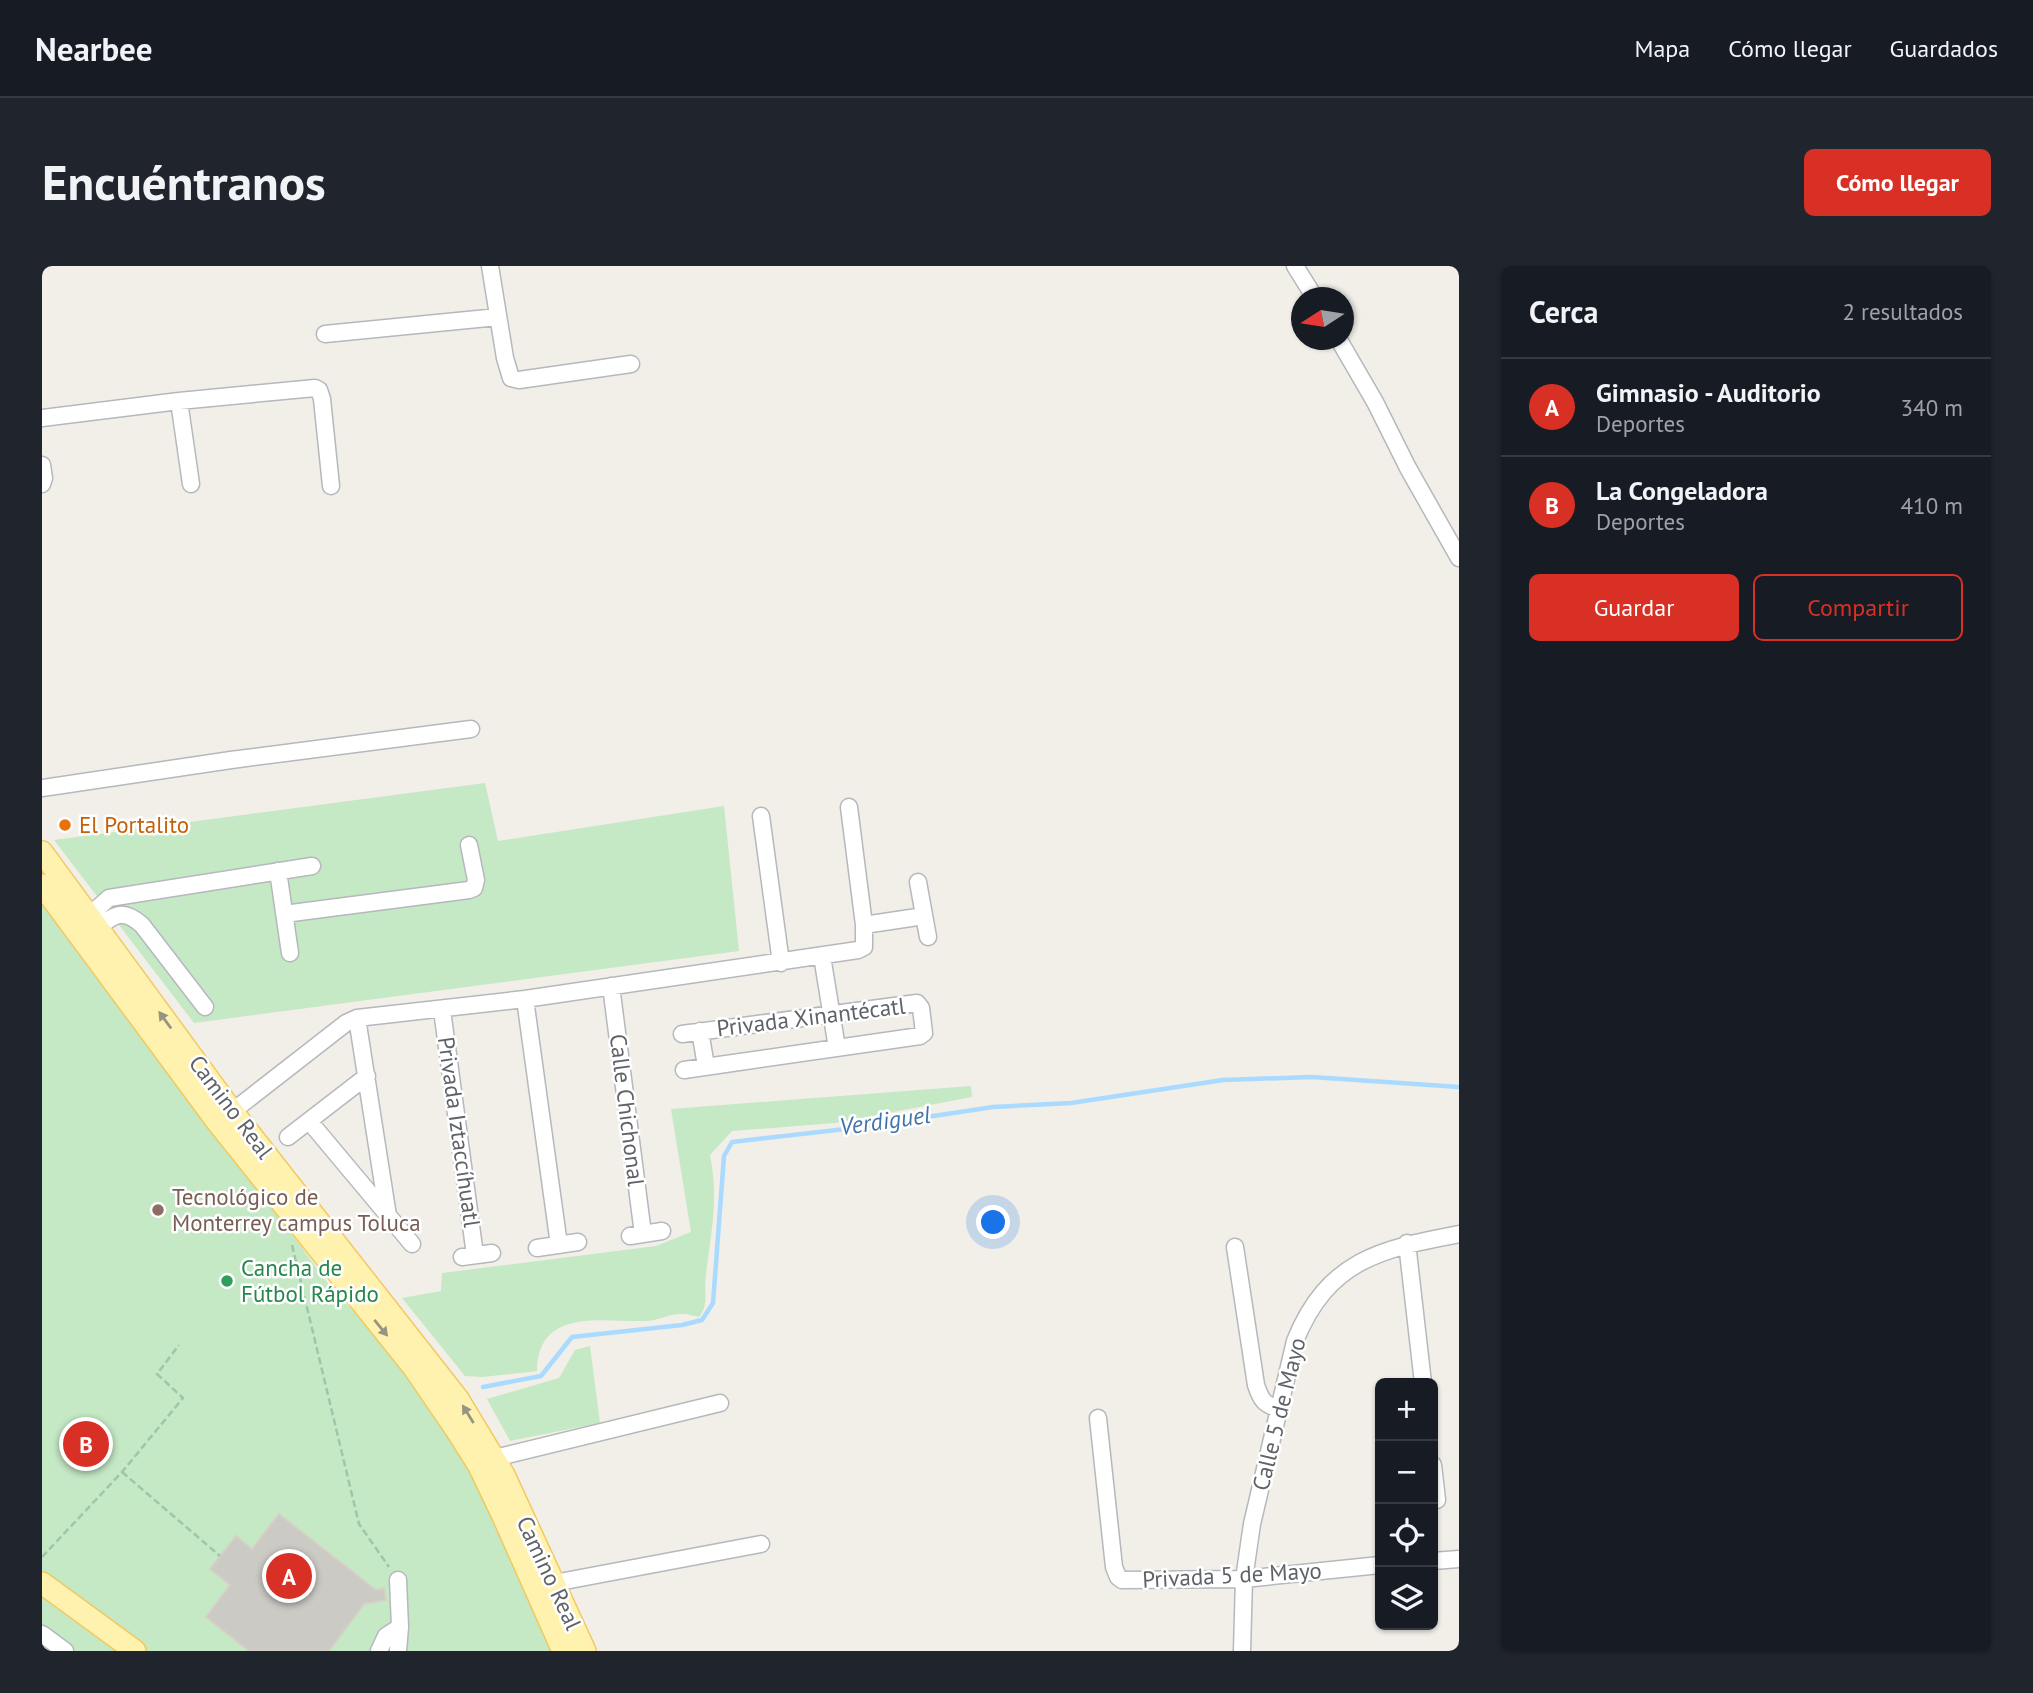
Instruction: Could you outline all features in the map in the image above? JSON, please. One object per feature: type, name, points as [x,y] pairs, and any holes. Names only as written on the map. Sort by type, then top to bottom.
[{"type":"main road","name":"Camino Real","points":[[42,852],[86,928],[225,1117],[298,1226],[414,1368],[510,1510],[554,1583],[584,1651]]},
{"type":"main road","name":"Camino Real","points":[[42,885],[86,928]]},
{"type":"main road","name":"Camino Real","points":[[225,1117],[430,1361],[458,1399],[495,1458],[510,1510],[563,1651]]},
{"type":"main road","points":[[42,1583],[135,1651]]},
{"type":"street","points":[[490,266],[505,358],[511,378],[519,380],[631,364]]},
{"type":"street","points":[[1295,266],[1307,287]]},
{"type":"street","points":[[325,334],[498,317]]},
{"type":"street","points":[[1345,350],[1459,558]]},
{"type":"street","points":[[42,418],[312,387],[319,390],[322,399],[331,486]]},
{"type":"street","points":[[180,401],[191,484]]},
{"type":"street","points":[[42,465],[42,484]]},
{"type":"street","points":[[42,788],[471,729]]},
{"type":"street","points":[[225,1117],[346,1023],[357,1018],[524,999],[851,952],[864,947],[864,925],[849,807]]},
{"type":"street","points":[[761,816],[781,962]]},
{"type":"street","points":[[284,914],[469,890],[474,888],[476,880],[469,845]]},
{"type":"street","points":[[86,928],[109,898],[312,866]]},
{"type":"street","points":[[278,871],[290,953]]},
{"type":"street","points":[[918,881],[928,937]]},
{"type":"street","points":[[86,928],[124,913],[133,917],[205,1007]]},
{"type":"street","points":[[864,925],[924,916]]},
{"type":"street","points":[[822,956],[837,1048]]},
{"type":"street","name":"Calle Chichonal","points":[[611,986],[636,1235],[662,1231]]},
{"type":"street","points":[[524,999],[559,1245]]},
{"type":"street","name":"Privada Xinantécatl","points":[[682,1034],[917,1003],[921,1008],[924,1033],[920,1037],[684,1070]]},
{"type":"street","name":"Privada Iztaccíhuatl","points":[[442,1010],[468,1256],[492,1254]]},
{"type":"street","points":[[357,1018],[368,1076],[387,1216]]},
{"type":"street","points":[[700,1031],[706,1066]]},
{"type":"street","points":[[288,1137],[368,1076]]},
{"type":"street","points":[[309,1121],[412,1244]]},
{"type":"street","name":"Calle 5 de Mayo","points":[[1242,1651],[1244,1579],[1252,1524],[1295,1342],[1304,1319],[1321,1295],[1357,1263],[1407,1243],[1459,1234]]},
{"type":"street","points":[[537,1248],[578,1242]]},
{"type":"street","points":[[1407,1243],[1422,1378]]},
{"type":"street","points":[[1235,1247],[1256,1385],[1260,1399],[1268,1406],[1280,1409]]},
{"type":"street","points":[[495,1458],[720,1403]]},
{"type":"street","name":"Privada 5 de Mayo","points":[[1098,1418],[1114,1567],[1118,1577],[1131,1581],[1244,1579],[1375,1566]]},
{"type":"street","points":[[554,1583],[761,1544]]},
{"type":"street","points":[[1438,1561],[1459,1559]]},
{"type":"street","points":[[398,1580],[398,1651]]},
{"type":"street","points":[[379,1651],[386,1636],[400,1627]]},
{"type":"street","points":[[42,1634],[65,1651]]},
{"type":"path","points":[[298,1226],[291,1239],[292,1254],[359,1524],[398,1580]]},
{"type":"path","points":[[42,1557],[122,1472],[183,1398],[157,1374],[179,1345]]},
{"type":"path","points":[[122,1472],[220,1556]]},
{"type":"green space","points":[[485,783],[498,841],[724,806],[739,951],[194,1023],[54,840]]},
{"type":"green space","name":"Tecnológico de Monterrey campus Toluca","points":[[42,893],[335,1293],[397,1360],[452,1437],[482,1489],[553,1651],[42,1651]]},
{"type":"green space","points":[[971,1086],[972,1097],[835,1123],[732,1131],[710,1155],[714,1187],[713,1215],[705,1302],[699,1317],[678,1314],[650,1321],[575,1322],[560,1327],[548,1336],[540,1351],[537,1371],[482,1377],[465,1376],[402,1298],[441,1291],[442,1273],[656,1246],[691,1232],[671,1109]]},
{"type":"green space","points":[[590,1346],[600,1423],[510,1441],[487,1399],[559,1378],[575,1350]]},
{"type":"building","points":[[279,1514],[376,1590],[384,1588],[386,1600],[364,1604],[329,1651],[249,1651],[206,1617],[230,1585],[210,1569],[236,1536],[252,1549]]},
{"type":"waterway","name":"Verdiguel","points":[[483,1387],[541,1376],[572,1337],[682,1325],[702,1320],[713,1303],[724,1156],[732,1142],[854,1128],[993,1107],[1071,1103],[1223,1080],[1312,1077],[1459,1087]]},
{"type":"place","name":"El Portalito","points":[[65,825]]},
{"type":"place","name":"Tecnológico de Monterrey campus Toluca","points":[[158,1210]]},
{"type":"place","name":"Cancha de Fútbol Rápido","points":[[227,1281]]},
{"type":"place","name":"La Congeladora","points":[[86,1444]]},
{"type":"place","name":"Gimnasio - Auditorio","points":[[289,1576]]}]
